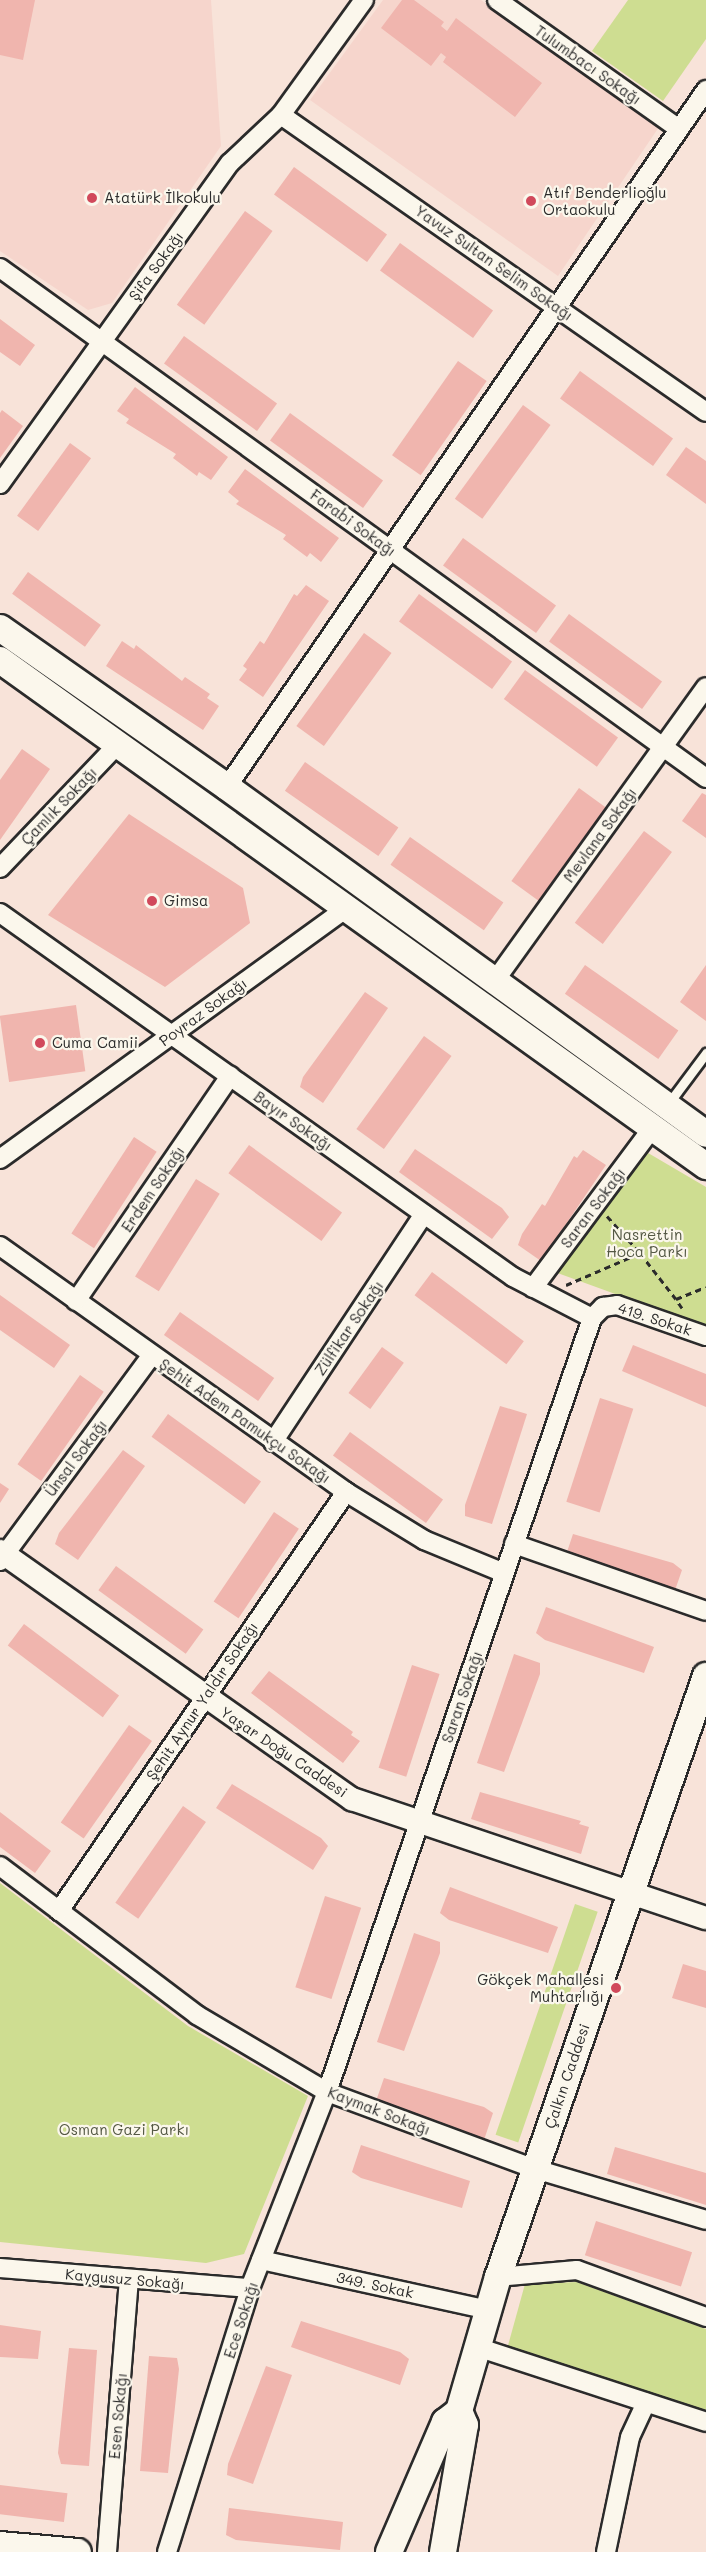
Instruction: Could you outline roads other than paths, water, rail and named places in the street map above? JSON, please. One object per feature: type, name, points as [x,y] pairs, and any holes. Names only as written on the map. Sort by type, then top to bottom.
[{"type":"main road","points":[[0,628],[227,787],[494,982],[660,1117],[706,1166]]},
{"type":"main road","points":[[0,660],[347,908],[660,1117],[706,1134]]},
{"type":"main road","name":"Çalkın Caddesi","points":[[389,2552],[445,2422],[459,2411],[498,2277],[706,1676]]},
{"type":"main road","name":"Çalkın Caddesi","points":[[443,2552],[465,2425],[459,2411]]},
{"type":"main road","points":[[0,2545],[78,2552]]},
{"type":"street","name":"Şifa Sokağı","points":[[0,484],[230,163],[281,115],[364,0]]},
{"type":"street","name":"Tulumbacı Sokağı","points":[[497,0],[679,129]]},
{"type":"street","points":[[227,787],[555,306],[706,90]]},
{"type":"street","name":"Yavuz Sultan Selim Sokağı","points":[[281,115],[706,412]]},
{"type":"street","name":"Farabi Sokağı","points":[[0,267],[706,778]]},
{"type":"street","name":"Mevlana Sokağı","points":[[494,982],[706,687]]},
{"type":"street","name":"Çamlık Sokağı","points":[[0,868],[118,744]]},
{"type":"street","name":"Poyraz Sokağı","points":[[0,1159],[347,908]]},
{"type":"street","name":"Bayır Sokağı","points":[[0,914],[424,1214],[533,1288],[555,1299],[597,1312]]},
{"type":"street","name":"Erdem Sokağı","points":[[76,1301],[230,1076]]},
{"type":"street","name":"Saran Sokağı","points":[[533,1288],[660,1117]]},
{"type":"street","name":"Zülfikar Sokağı","points":[[273,1442],[424,1214]]},
{"type":"street","name":"Şehit Adem Pamukçu Sokağı","points":[[0,1246],[346,1492],[424,1540],[504,1573]]},
{"type":"street","name":"419. Sokak","points":[[597,1312],[617,1305],[706,1335]]},
{"type":"street","name":"Saran Sokağı","points":[[327,2092],[514,1544],[597,1312]]},
{"type":"street","name":"Ünsal Sokağı","points":[[2,1555],[152,1355]]},
{"type":"street","name":"Şehit Aynur Yaldır Sokağı","points":[[59,1911],[346,1492]]},
{"type":"street","points":[[514,1544],[706,1611]]},
{"type":"street","name":"Yaşar Doğu Caddesi","points":[[2,1555],[352,1799],[418,1824],[706,1918]]},
{"type":"street","name":"Kaymak Sokağı","points":[[0,1866],[197,2015],[327,2092],[536,2169],[706,2220]]},
{"type":"street","name":"Ece Sokağı","points":[[167,2552],[250,2288],[327,2092]]},
{"type":"street","name":"349. Sokak","points":[[261,2260],[488,2310]]},
{"type":"street","name":"Kaygusuz Sokağı","points":[[0,2268],[250,2288]]},
{"type":"street","points":[[498,2277],[577,2270],[706,2317]]},
{"type":"street","name":"Esen Sokağı","points":[[107,2552],[129,2280]]},
{"type":"street","points":[[477,2347],[706,2422]]},
{"type":"street","points":[[606,2552],[629,2442],[646,2402]]},
{"type":"lane","points":[[660,1117],[706,1053]]},
{"type":"place","name":"Atatürk İlkokulu","points":[[92,198]]},
{"type":"place","name":"Atıf Benderlioğlu Ortaokulu","points":[[531,201]]},
{"type":"place","name":"Gimsa","points":[[152,901]]},
{"type":"place","name":"Cuma Camii","points":[[40,1043]]},
{"type":"place","name":"Gökçek Mahallesi Muhtarlığı","points":[[616,1988]]},
{"type":"park label","name":"Nasrettin Hoca Parkı","points":[[647,1242]]},
{"type":"park label","name":"Osman Gazi Parkı","points":[[124,2130]]}]
